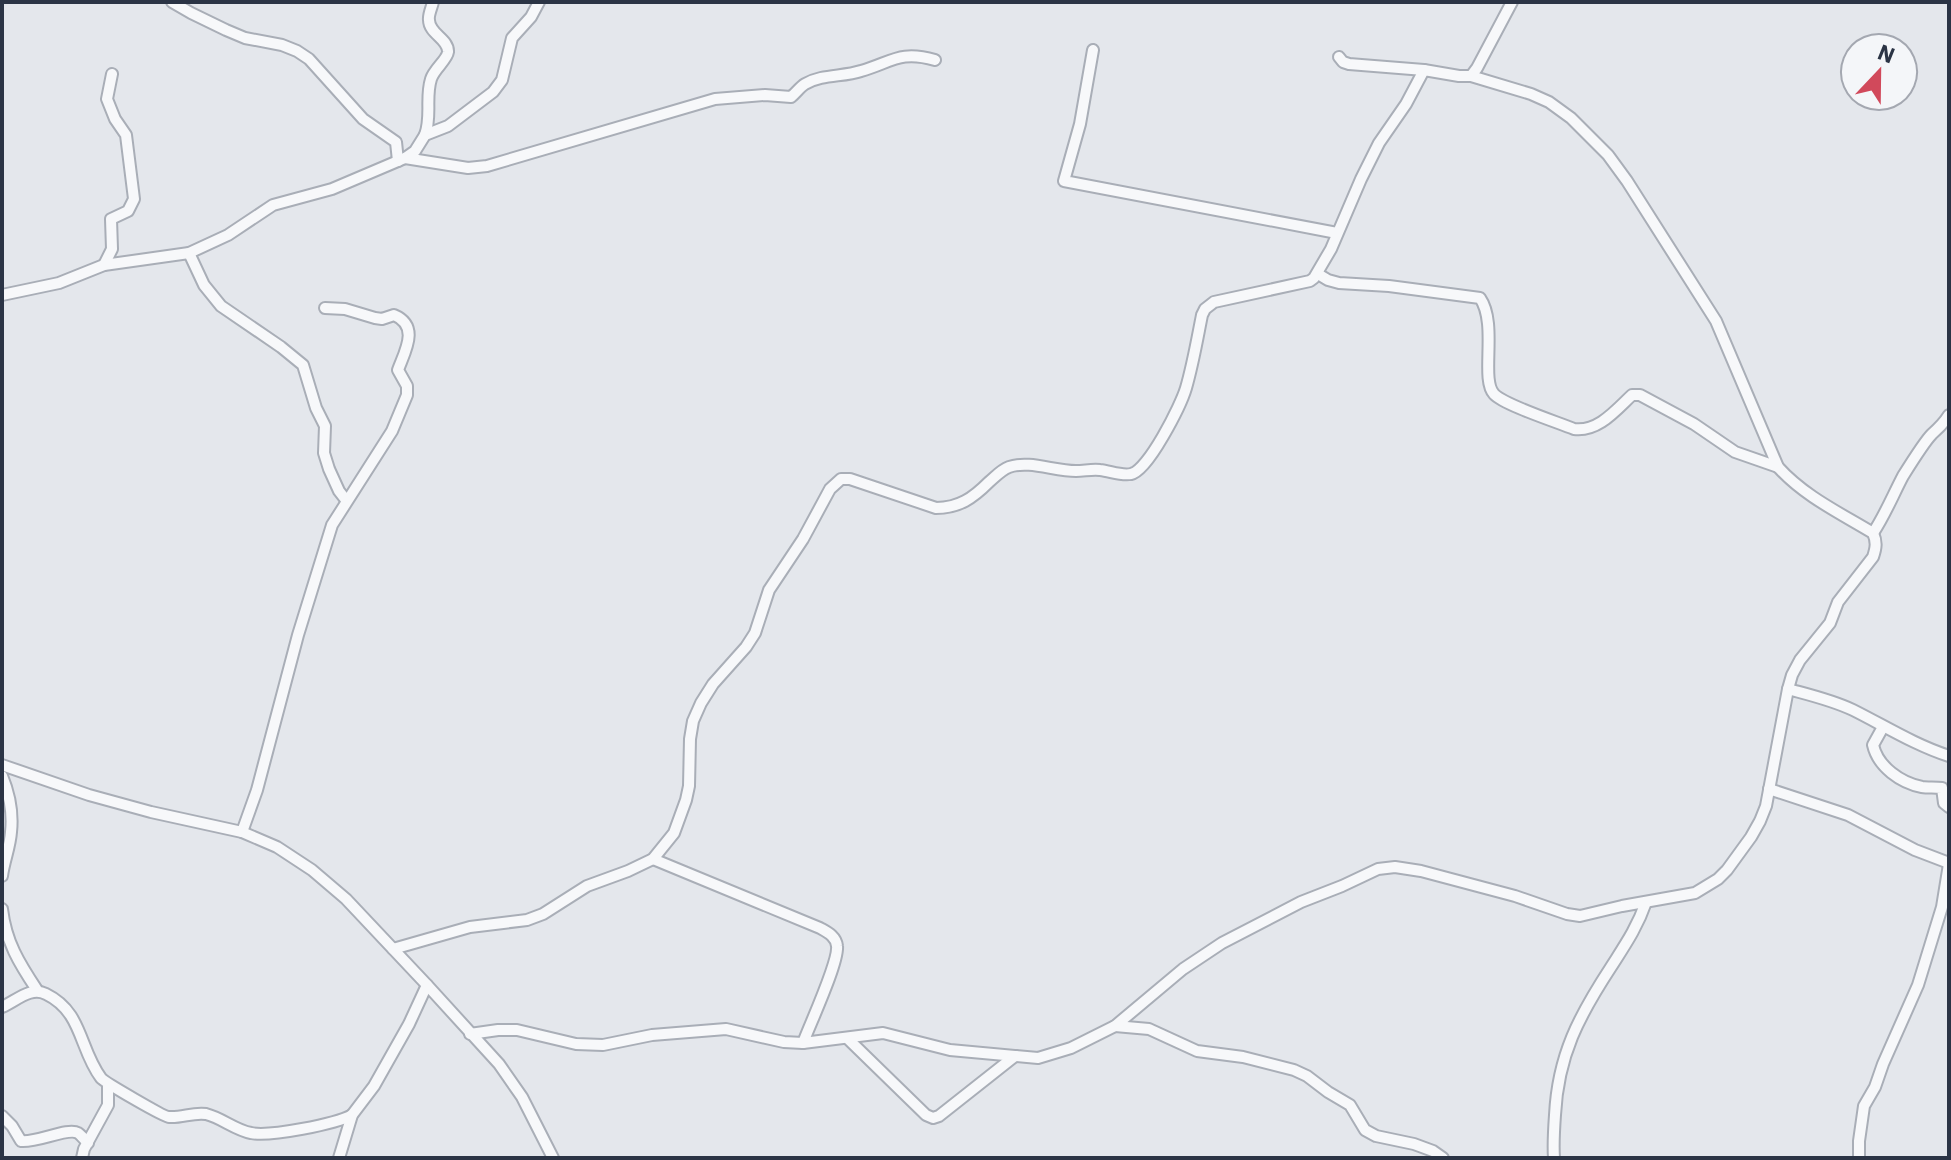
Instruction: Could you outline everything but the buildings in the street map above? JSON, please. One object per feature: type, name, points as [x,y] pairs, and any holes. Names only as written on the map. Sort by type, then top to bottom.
[{"type":"street","points":[[172,2],[245,38],[282,45],[309,59],[363,119],[396,142],[402,159]]},
{"type":"street","points":[[2,295],[59,283],[104,265],[189,253],[228,235],[273,205],[332,189],[415,151],[429,121],[428,90],[433,73],[448,52],[428,20],[433,2]]},
{"type":"street","points":[[425,135],[448,126],[493,92],[502,80],[512,38],[531,17],[539,2]]},
{"type":"street","points":[[1471,76],[1512,2]]},
{"type":"street","points":[[1093,50],[1080,124],[1064,181],[1337,233]]},
{"type":"street","points":[[402,159],[468,168],[487,166],[715,99],[765,95],[791,97],[815,79],[861,71],[891,59],[907,55],[935,60]]},
{"type":"street","points":[[470,1034],[517,1030],[576,1044],[603,1045],[652,1035],[726,1029],[784,1042],[803,1043],[883,1033],[950,1050],[1038,1058],[1088,1041],[1115,1026],[1183,969],[1222,943],[1301,902],[1378,869],[1395,867],[1421,871],[1580,916],[1695,893],[1718,879],[1751,837],[1766,806],[1792,675],[1830,623],[1838,602],[1873,557],[1876,539],[1873,533],[1789,479],[1778,467],[1716,321],[1627,181],[1608,155],[1571,118],[1549,102],[1531,94],[1471,76],[1349,64],[1339,57]]},
{"type":"street","points":[[393,949],[470,927],[527,920],[543,914],[587,886],[653,859],[674,833],[686,800],[690,739],[701,703],[755,633],[769,590],[803,539],[830,489],[841,479],[850,479],[936,508],[946,508],[962,504],[1009,467],[1025,465],[1057,470],[1103,470],[1118,474],[1140,470],[1172,419],[1185,391],[1205,309],[1214,302],[1310,281],[1318,274],[1379,143],[1406,104],[1424,70]]},
{"type":"street","points":[[104,265],[112,249],[111,219],[128,211],[134,199],[126,135],[107,99],[112,74]]},
{"type":"street","points":[[189,253],[204,285],[221,306],[303,365],[325,426],[324,453],[329,469],[346,500]]},
{"type":"street","points":[[1318,274],[1339,283],[1480,298],[1486,307],[1489,329],[1489,381],[1492,393],[1503,400],[1565,426],[1585,430],[1598,425],[1632,395],[1640,395],[1694,424],[1735,452],[1778,467]]},
{"type":"street","points":[[242,832],[257,790],[298,635],[332,525],[392,431],[407,395],[407,386],[398,370],[407,348],[409,334],[405,323],[394,315],[382,319],[345,309],[325,308]]},
{"type":"street","points":[[1873,533],[1904,474],[1949,415]]},
{"type":"street","points":[[1788,689],[1829,700],[1949,756]]},
{"type":"street","points":[[1883,727],[1873,745],[1882,764],[1913,785],[1941,788],[1944,803],[1949,807]]},
{"type":"street","points":[[2,765],[89,795],[242,832],[277,847],[312,870],[346,899],[499,1064],[518,1090],[553,1158]]},
{"type":"street","points":[[2,776],[11,815],[2,876]]},
{"type":"street","points":[[1769,789],[1848,815],[1949,864],[1942,907],[1918,985],[1864,1106],[1859,1158]]},
{"type":"street","points":[[653,859],[820,928],[834,937],[836,955],[803,1043]]},
{"type":"street","points":[[1554,1158],[1555,1108],[1566,1049],[1579,1019],[1639,923],[1646,902]]},
{"type":"street","points":[[2,909],[8,941],[18,962],[37,990],[68,1008],[89,1058],[108,1086],[133,1097],[162,1116],[202,1113],[253,1134],[316,1126],[352,1115]]},
{"type":"street","points":[[339,1158],[352,1115],[374,1086],[427,985]]},
{"type":"street","points":[[2,1007],[37,990]]},
{"type":"street","points":[[1115,1026],[1149,1029],[1197,1051],[1243,1057],[1294,1070],[1350,1105],[1365,1130],[1376,1136],[1424,1147],[1443,1158]]},
{"type":"street","points":[[847,1038],[926,1115],[933,1118],[1015,1056]]},
{"type":"street","points":[[82,1158],[108,1105],[108,1086]]},
{"type":"street","points":[[2,1116],[21,1141],[71,1131],[80,1134],[88,1143]]}]
